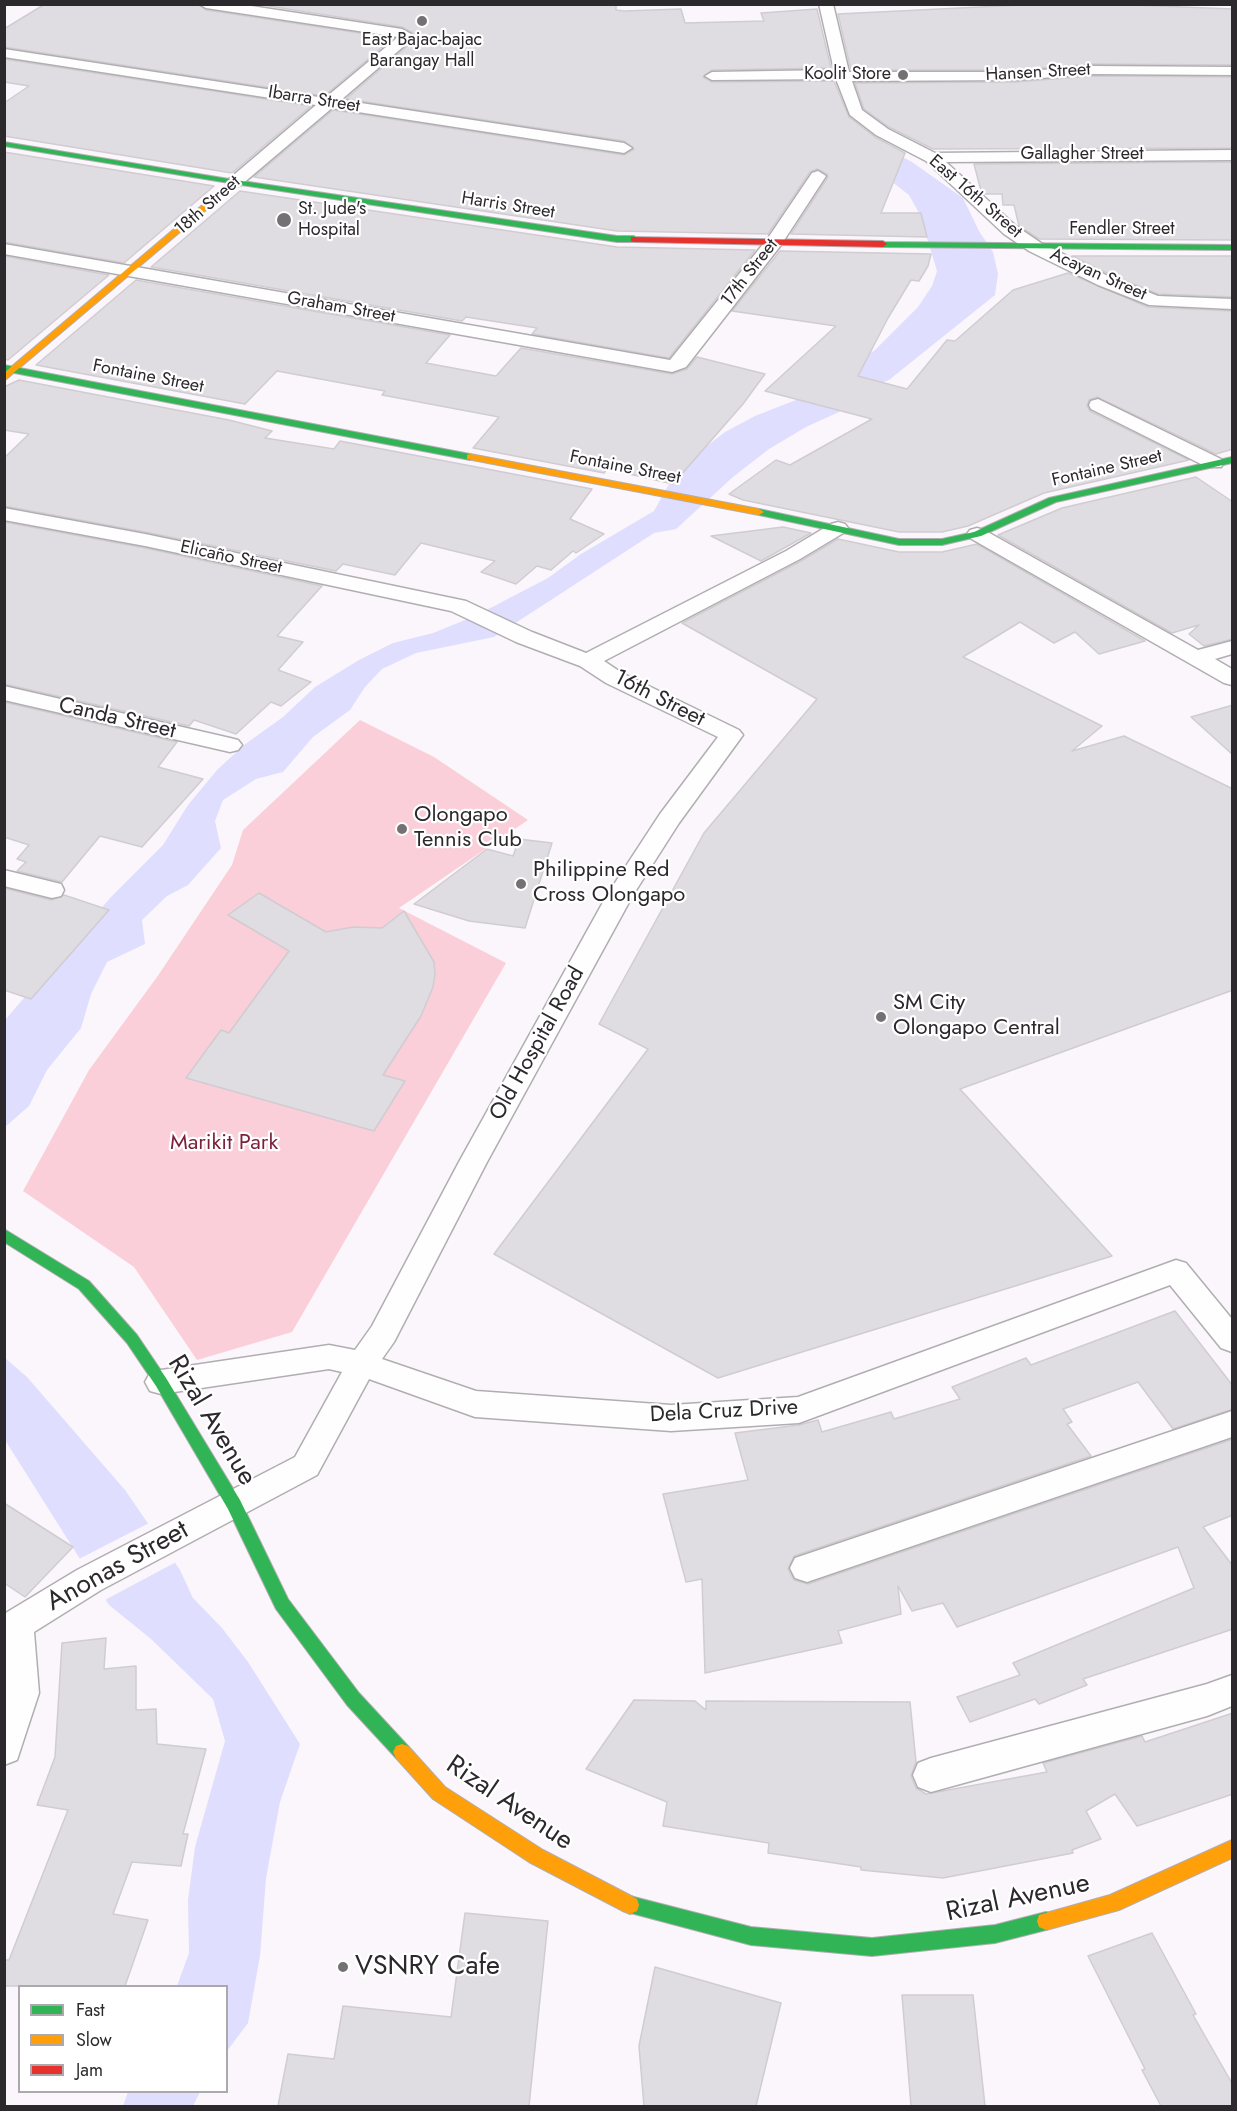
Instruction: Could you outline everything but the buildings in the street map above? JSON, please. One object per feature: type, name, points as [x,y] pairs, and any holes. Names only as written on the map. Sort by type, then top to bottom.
[{"type":"main road","name":"Harris Street","points":[[4,144],[235,182],[617,239],[1011,247]]},
{"type":"main road","name":"18th Street","points":[[8,372],[235,182]]},
{"type":"main road","name":"Fendler Street","points":[[1011,247],[1233,248]]},
{"type":"main road","name":"Fontaine Street","points":[[8,372],[724,505],[899,542],[942,542],[977,534],[1053,500],[1223,462]]},
{"type":"main road","name":"Rizal Avenue","points":[[8,1235],[84,1285],[132,1339],[161,1382],[234,1505],[282,1604],[353,1699],[439,1793],[536,1856],[628,1905],[751,1936],[872,1947],[994,1934],[1112,1904],[1233,1849]]},
{"type":"street","name":"18th Street","points":[[206,4],[402,33],[406,38],[235,182]]},
{"type":"street","name":"East 16th Street","points":[[826,4],[843,76],[855,112],[865,121],[932,158],[1010,230],[1035,247]]},
{"type":"street","name":"Ibarra Street","points":[[4,53],[624,148]]},
{"type":"street","name":"Hansen Street","points":[[712,76],[1015,76],[1093,70],[1233,71]]},
{"type":"street","name":"Gallagher Street","points":[[932,158],[1233,155]]},
{"type":"street","name":"17th Street","points":[[677,365],[776,242],[818,176]]},
{"type":"street","name":"Acayan Street","points":[[1035,247],[1104,281],[1155,301],[1233,304]]},
{"type":"street","name":"Graham Street","points":[[4,249],[677,365]]},
{"type":"street","points":[[1098,405],[1223,462]]},
{"type":"street","name":"Elicaño Street","points":[[4,514],[145,540],[458,606],[524,637]]},
{"type":"street","points":[[588,662],[629,638],[793,555],[838,528]]},
{"type":"street","points":[[977,534],[1233,678]]},
{"type":"street","name":"16th Street","points":[[524,637],[588,662],[614,678],[731,735]]},
{"type":"street","points":[[1198,657],[1233,647]]},
{"type":"street","name":"Canda Street","points":[[4,693],[230,745]]},
{"type":"street","name":"Old Hospital Road","points":[[234,1505],[306,1466],[363,1364],[383,1334],[473,1162],[620,896],[669,819],[731,735]]},
{"type":"street","points":[[4,878],[52,890]]},
{"type":"street","name":"Dela Cruz Drive","points":[[363,1364],[475,1404],[671,1419],[799,1410],[1176,1271],[1233,1340]]},
{"type":"street","points":[[161,1382],[329,1357],[363,1364]]},
{"type":"street","points":[[807,1568],[1233,1424]]},
{"type":"street","name":"Anonas Street","points":[[10,1621],[234,1505]]},
{"type":"street","points":[[4,1749],[22,1693],[10,1621]]},
{"type":"street","points":[[931,1775],[1233,1691]]},
{"type":"green space","name":"Marikit Park","points":[[360,720],[434,757],[528,820],[399,908],[506,963],[292,1332],[197,1360],[134,1267],[23,1191],[89,1070],[157,977],[232,865],[243,830]]},
{"type":"water","points":[[888,149],[912,162],[963,198],[979,231],[993,252],[998,274],[995,295],[889,380],[862,390],[839,412],[806,427],[769,449],[733,477],[676,529],[654,533],[494,637],[416,653],[382,669],[365,687],[350,710],[313,737],[283,772],[256,779],[223,800],[215,821],[221,848],[188,885],[167,896],[142,920],[145,944],[107,962],[91,994],[81,1028],[47,1070],[29,1106],[5,1127],[5,1020],[111,897],[163,845],[188,805],[217,770],[244,745],[283,717],[315,687],[359,660],[393,643],[433,633],[475,616],[548,578],[581,554],[654,511],[678,468],[725,432],[755,416],[824,389],[846,369],[875,350],[918,307],[932,286],[937,271],[920,215],[909,195],[887,178]]},
{"type":"water","points":[[5,1358],[27,1377],[125,1490],[180,1570],[193,1598],[222,1628],[248,1662],[300,1744],[280,1802],[266,1878],[260,1956],[248,2023],[228,2050],[228,1985],[177,1985],[189,1953],[188,1900],[195,1847],[225,1741],[213,1699],[151,1639],[109,1605],[5,1440]]},
{"type":"water","points":[[128,2093],[200,2093],[193,2106],[123,2106]]},
{"type":"pier","points":[[151,1522],[178,1561],[103,1601],[77,1560]]},
{"type":"traffic: fast","points":[[4,144],[235,182],[617,239],[634,239]]},
{"type":"traffic: fast","points":[[883,244],[1232,248]]},
{"type":"traffic: fast","points":[[4,368],[470,457]]},
{"type":"traffic: fast","points":[[759,512],[899,542],[942,542],[977,534],[1053,500],[1232,460]]},
{"type":"traffic: fast","points":[[4,1234],[84,1285],[132,1339],[161,1382],[234,1505],[282,1604],[353,1699],[402,1752]]},
{"type":"traffic: fast","points":[[630,1905],[751,1936],[872,1947],[995,1934],[1046,1921]]},
{"type":"traffic: slow","points":[[4,378],[235,182]]},
{"type":"traffic: slow","points":[[470,457],[759,512]]},
{"type":"traffic: slow","points":[[402,1752],[439,1793],[536,1856],[630,1905]]},
{"type":"traffic: slow","points":[[1046,1921],[1112,1904],[1232,1849]]},
{"type":"traffic: jam","points":[[634,239],[883,244]]},
{"type":"place","name":"East Bajac-bajac Barangay Hall","points":[[422,21]]},
{"type":"place","name":"Koolit Store","points":[[903,75]]},
{"type":"place","name":"St. Jude's Hospital","points":[[284,220]]},
{"type":"place","name":"Olongapo Tennis Club","points":[[402,829]]},
{"type":"place","name":"Philippine Red Cross Olongapo","points":[[521,884]]},
{"type":"place","name":"SM City Olongapo Central","points":[[881,1017]]},
{"type":"place","name":"VSNRY Cafe","points":[[343,1967]]}]
